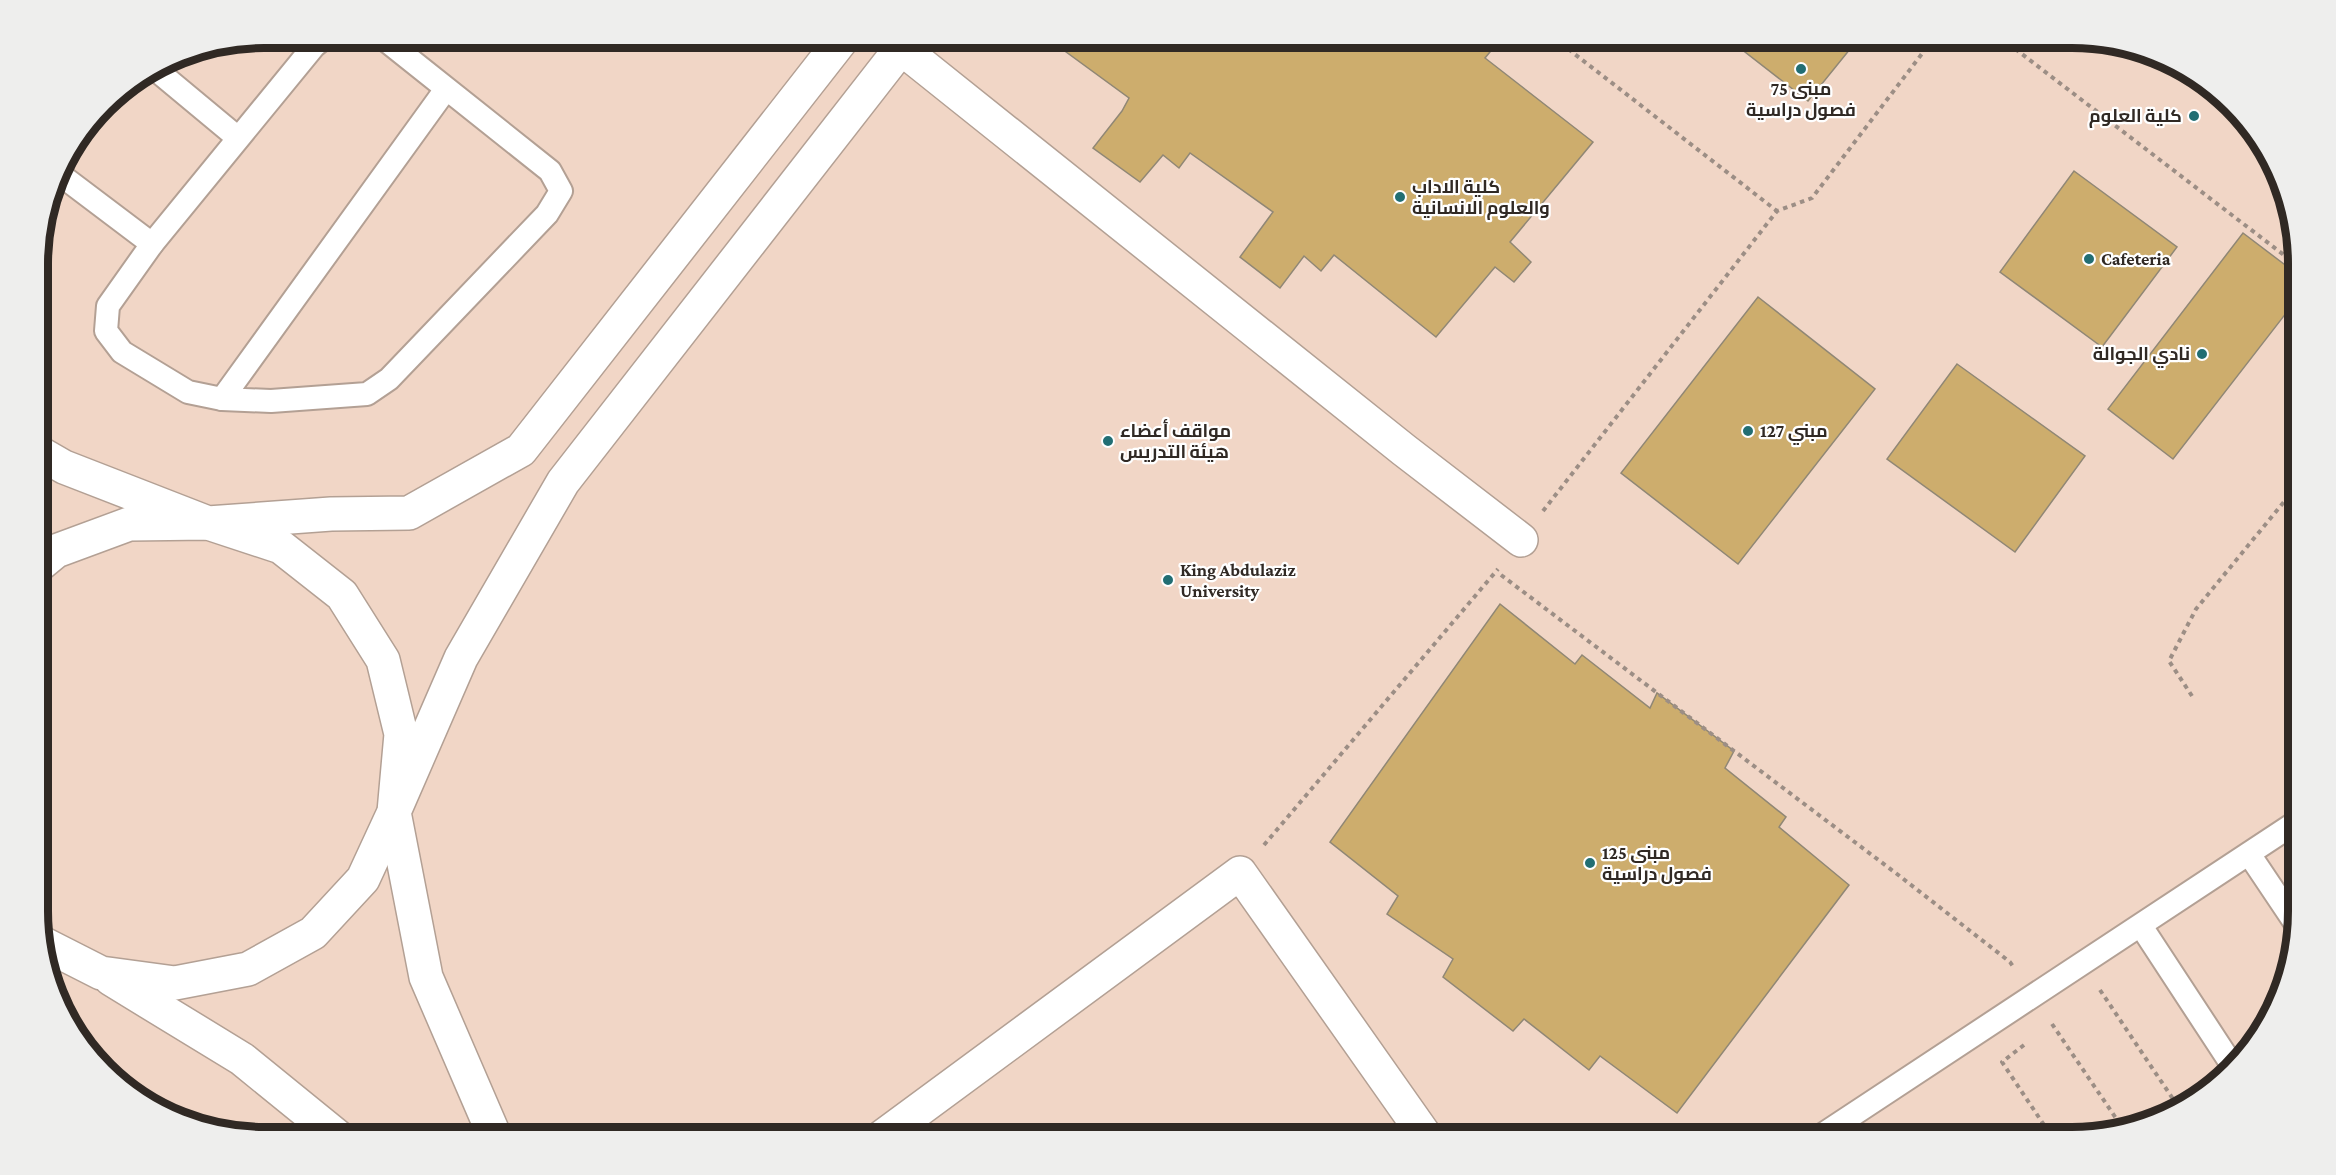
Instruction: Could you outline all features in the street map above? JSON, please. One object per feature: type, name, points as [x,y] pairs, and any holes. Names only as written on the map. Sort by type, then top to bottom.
[{"type":"street","points":[[48,558],[56,551],[129,524],[208,523],[332,514],[410,513],[521,450],[835,48]]},
{"type":"street","points":[[55,966],[175,983],[248,969],[312,933],[363,879],[460,658],[563,482],[901,48]]},
{"type":"street","points":[[911,48],[1404,450],[1521,540]]},
{"type":"street","points":[[48,458],[64,467],[208,523],[281,548],[342,595],[383,660],[401,734],[394,812],[426,977],[491,1127]]},
{"type":"street","points":[[896,1127],[1240,873],[1419,1127]]},
{"type":"street","points":[[51,948],[101,973],[242,1059],[326,1127]]},
{"type":"lane","points":[[312,48],[152,244],[108,306],[106,331],[122,352],[188,392],[222,399],[271,401],[367,394],[389,379],[547,214],[561,191],[550,171],[395,48]]},
{"type":"lane","points":[[161,74],[238,138]]},
{"type":"lane","points":[[222,399],[446,89]]},
{"type":"lane","points":[[65,178],[152,244]]},
{"type":"lane","points":[[1835,1127],[2288,828]]},
{"type":"lane","points":[[2249,855],[2288,912]]},
{"type":"lane","points":[[2141,926],[2229,1060]]},
{"type":"path","points":[[1567,48],[1777,211]]},
{"type":"path","points":[[1240,873],[1497,572],[1777,211],[1812,198],[1926,48]]},
{"type":"path","points":[[2014,48],[2288,258]]},
{"type":"path","points":[[2192,696],[2169,661],[2196,609],[2288,497]]},
{"type":"path","points":[[1488,565],[2010,962],[2034,997]]},
{"type":"path","points":[[2099,989],[2175,1101]]},
{"type":"path","points":[[2043,1029],[2061,1016]]},
{"type":"path","points":[[2051,1022],[2119,1122]]},
{"type":"path","points":[[2026,1042],[2002,1062],[2045,1127]]},
{"type":"shaded area","name":"King Abdulaziz University","points":[[250,48],[2086,48],[2128,55],[2168,70],[2192,84],[2225,111],[2252,144],[2277,194],[2288,250],[2288,925],[2281,967],[2266,1007],[2252,1031],[2225,1064],[2192,1091],[2142,1116],[2086,1127],[250,1127],[208,1120],[168,1105],[144,1091],[111,1064],[84,1031],[59,981],[48,925],[48,250],[55,208],[64,181],[84,144],[111,111],[144,84],[181,64],[208,55]]},
{"type":"building","name":"كلية الاداب والعلوم الانسانية","points":[[1061,48],[1493,48],[1485,58],[1593,142],[1510,242],[1531,262],[1514,282],[1495,267],[1436,337],[1334,255],[1321,271],[1304,256],[1280,288],[1240,257],[1273,212],[1190,153],[1179,168],[1163,155],[1140,182],[1093,148],[1122,111],[1129,98]]},
{"type":"building","name":"مبنى 75 فصول دراسية","points":[[1740,48],[1851,48],[1808,101]]},
{"type":"building","name":"Cafeteria","points":[[2074,171],[2177,247],[2102,347],[2000,272]]},
{"type":"building","name":"نادي الجوالة","points":[[2243,233],[2288,267],[2288,311],[2173,459],[2108,409]]},
{"type":"building","name":"مبني 127","points":[[1758,297],[1875,389],[1738,564],[1621,473]]},
{"type":"building","points":[[1957,364],[2085,456],[2015,552],[1887,459]]},
{"type":"building","name":"مبنى 125 فصول دراسية","points":[[1500,604],[1575,664],[1582,655],[1650,708],[1657,693],[1734,751],[1725,768],[1786,817],[1779,827],[1849,885],[1677,1113],[1600,1056],[1589,1070],[1524,1019],[1513,1031],[1443,977],[1453,959],[1387,914],[1398,896],[1330,842]]},
{"type":"place","name":"مبنى 75 فصول دراسية","points":[[1801,69]]},
{"type":"place","name":"كلية العلوم","points":[[2194,116]]},
{"type":"place","name":"كلية الاداب والعلوم الانسانية","points":[[1400,197]]},
{"type":"place","name":"Cafeteria","points":[[2089,259]]},
{"type":"place","name":"نادي الجوالة","points":[[2202,354]]},
{"type":"place","name":"مبني 127","points":[[1748,431]]},
{"type":"place","name":"مواقف أعضاء هيئة التدريس","points":[[1108,441]]},
{"type":"place","name":"King Abdulaziz University","points":[[1168,580]]},
{"type":"place","name":"مبنى 125 فصول دراسية","points":[[1590,863]]}]
